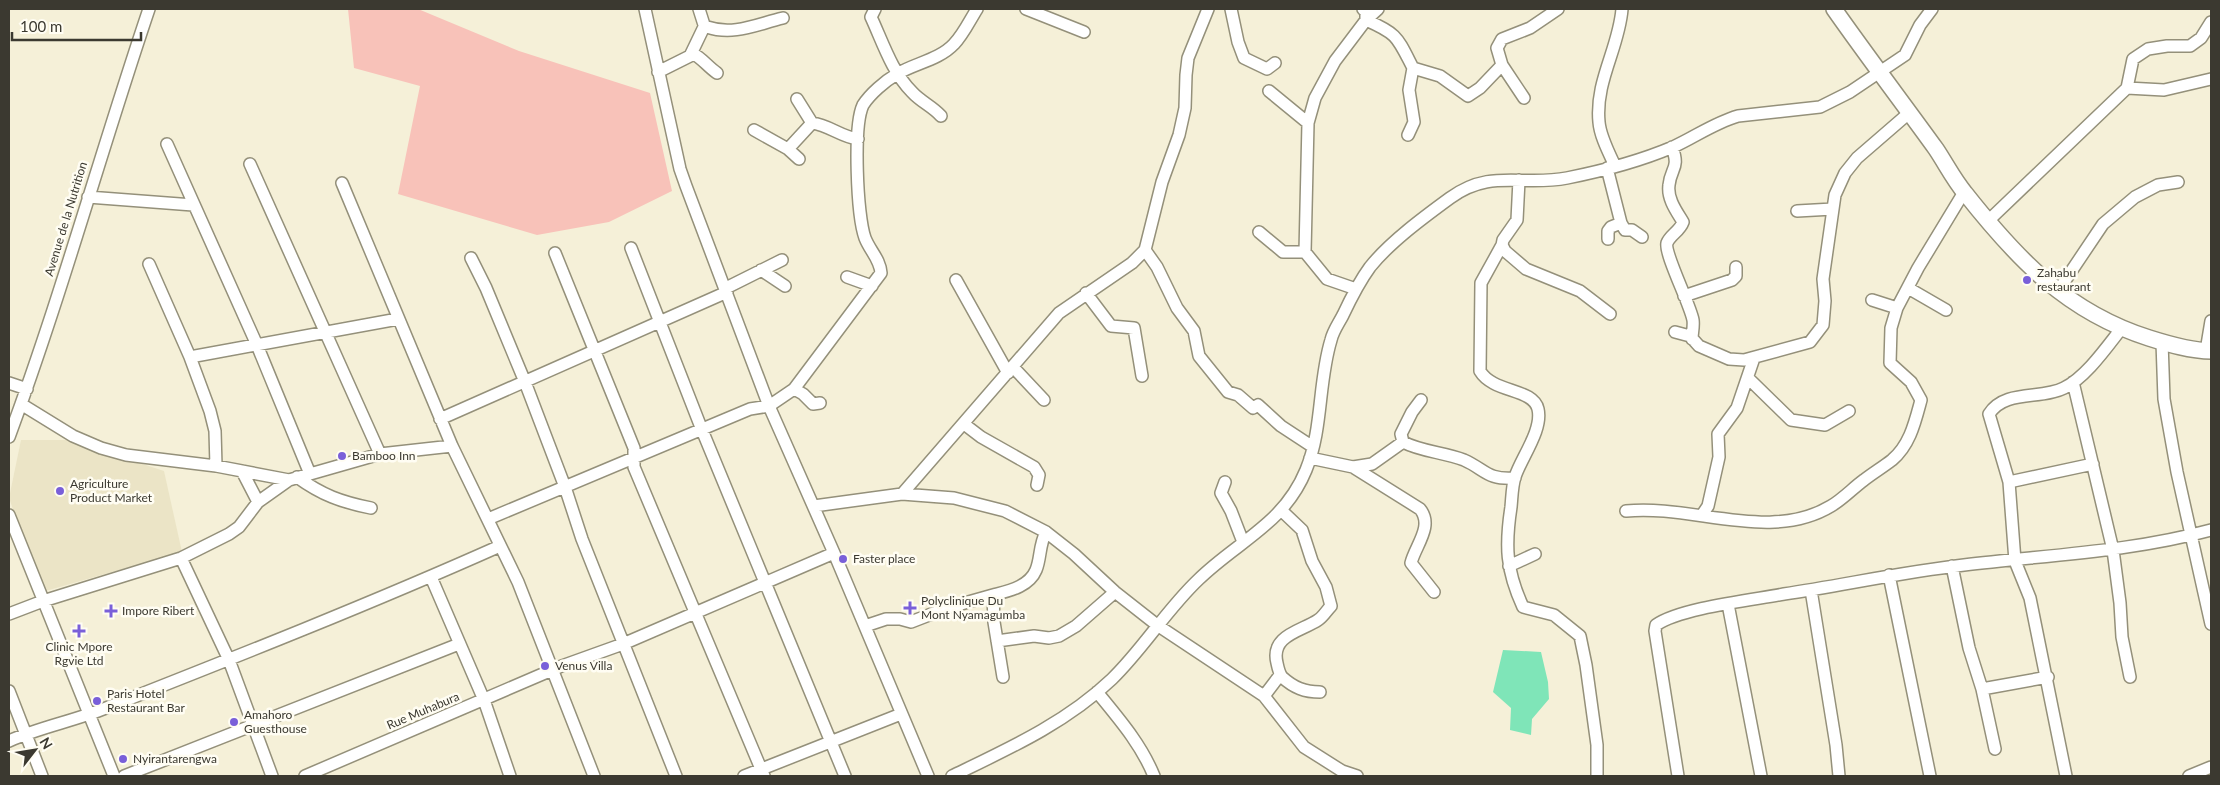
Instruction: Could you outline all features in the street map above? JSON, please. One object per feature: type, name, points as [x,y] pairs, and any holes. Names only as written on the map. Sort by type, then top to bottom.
[{"type":"main road","points":[[1834,9],[1937,150],[1964,192],[2029,267],[2058,292],[2087,311],[2121,329],[2162,342],[2209,351]]},
{"type":"street","name":"Avenue de la Nutrition","points":[[9,437],[27,389],[149,9]]},
{"type":"street","points":[[645,9],[680,169],[769,406],[814,506],[928,776]]},
{"type":"street","points":[[699,9],[705,28]]},
{"type":"street","points":[[875,9],[871,17],[897,74],[911,91],[923,102],[930,104],[941,116]]},
{"type":"street","points":[[488,519],[750,410],[769,406],[794,389],[881,273],[880,265],[866,239],[862,223],[858,139],[859,121],[864,105],[880,87],[897,74],[943,53],[955,44],[977,9]]},
{"type":"street","points":[[1026,9],[1084,32]]},
{"type":"street","points":[[902,494],[1059,313],[1132,263],[1145,250],[1162,182],[1179,135],[1185,108],[1188,58],[1208,9]]},
{"type":"street","points":[[1231,9],[1244,58],[1267,69],[1275,63]]},
{"type":"street","points":[[1356,289],[1327,279],[1305,252],[1308,123],[1322,80],[1365,14],[1378,9]]},
{"type":"street","points":[[1524,98],[1502,65],[1498,48],[1502,39],[1530,28],[1558,9]]},
{"type":"street","points":[[1622,9],[1621,22],[1604,72],[1599,97],[1598,124],[1611,167],[1621,223],[1625,230],[1632,230],[1642,237]]},
{"type":"street","points":[[952,776],[1028,739],[1063,718],[1097,692],[1113,677],[1197,581],[1227,553],[1260,531],[1282,511],[1306,471],[1311,453],[1331,339],[1356,289],[1371,266],[1390,246],[1451,197],[1472,185],[1492,179],[1564,179],[1611,167],[1672,147],[1731,118],[1820,107],[1850,92],[1905,55],[1920,25],[1932,9]]},
{"type":"street","points":[[1365,14],[1398,38],[1413,68],[1409,90],[1414,122],[1408,135]]},
{"type":"street","points":[[705,28],[719,32],[737,30],[783,18]]},
{"type":"street","points":[[1988,221],[2127,88],[2133,59],[2148,49],[2167,46],[2190,46],[2201,38],[2211,22]]},
{"type":"street","points":[[658,72],[687,59],[692,54],[705,28]]},
{"type":"street","points":[[692,54],[701,57],[707,66],[717,73]]},
{"type":"street","points":[[1413,68],[1440,76],[1468,96],[1480,88],[1502,65]]},
{"type":"street","points":[[2127,88],[2164,90],[2211,79]]},
{"type":"street","points":[[1270,91],[1308,123]]},
{"type":"street","points":[[797,99],[812,123]]},
{"type":"street","points":[[1675,332],[1690,336],[1699,346],[1729,359],[1744,360],[1754,358],[1810,342],[1823,325],[1825,301],[1823,279],[1835,195],[1845,173],[1857,158],[1909,113]]},
{"type":"street","points":[[812,123],[822,124],[847,138],[858,139]]},
{"type":"street","points":[[788,149],[812,123]]},
{"type":"street","points":[[754,130],[788,149],[799,159]]},
{"type":"street","points":[[167,144],[257,345],[310,474]]},
{"type":"street","points":[[1672,147],[1676,160],[1669,190],[1672,204],[1683,222],[1680,230],[1670,238],[1667,244],[1668,255],[1693,320],[1692,339]]},
{"type":"street","points":[[250,164],[380,454]]},
{"type":"street","points":[[1519,180],[1517,220],[1502,240],[1502,245],[1481,283],[1479,364],[1484,378],[1493,384],[1528,397],[1533,400],[1538,408],[1539,417],[1532,442],[1515,478],[1506,538],[1509,566],[1516,592],[1523,607],[1554,615],[1580,636],[1597,745],[1597,776]]},
{"type":"street","points":[[2058,292],[2103,224],[2135,197],[2158,186],[2178,182]]},
{"type":"street","points":[[342,184],[440,419],[528,606],[551,670],[594,776]]},
{"type":"street","points":[[1626,511],[1646,509],[1702,515],[1726,520],[1786,522],[1831,506],[1892,460],[1904,446],[1913,430],[1921,400],[1911,382],[1890,363],[1891,328],[1897,308],[1964,192]]},
{"type":"street","points":[[88,197],[193,205]]},
{"type":"street","points":[[1797,211],[1833,209]]},
{"type":"street","points":[[1608,238],[1608,231],[1611,227],[1621,223]]},
{"type":"street","points":[[1259,232],[1283,252],[1305,252]]},
{"type":"street","points":[[1502,245],[1505,252],[1526,269],[1580,291],[1610,314]]},
{"type":"street","points":[[631,248],[702,430],[845,776]]},
{"type":"street","points":[[1145,250],[1157,267],[1177,308],[1194,331],[1199,356],[1228,392],[1238,395],[1253,408],[1258,405],[1311,453],[1353,468],[1420,509],[1424,514],[1426,522],[1411,563],[1434,592]]},
{"type":"street","points":[[555,253],[634,448],[634,468],[762,772]]},
{"type":"street","points":[[471,258],[486,288],[525,382],[565,487],[582,540],[676,776]]},
{"type":"street","points":[[440,419],[660,322],[727,290],[782,260]]},
{"type":"street","points":[[148,264],[190,357],[210,411],[214,432],[216,466]]},
{"type":"street","points":[[1684,296],[1732,280],[1736,276],[1736,267]]},
{"type":"street","points":[[762,270],[785,286]]},
{"type":"street","points":[[847,277],[872,286]]},
{"type":"street","points":[[956,280],[1010,370],[1044,400]]},
{"type":"street","points":[[1908,288],[1946,310]]},
{"type":"street","points":[[1086,293],[1111,326],[1134,328],[1142,376]]},
{"type":"street","points":[[1872,300],[1897,308]]},
{"type":"street","points":[[190,357],[398,319]]},
{"type":"street","points":[[2209,351],[2211,321]]},
{"type":"street","points":[[2066,776],[2048,677],[2030,598],[2015,561],[2009,482],[1990,414],[1994,406],[2000,401],[2063,389],[2094,362],[2121,329]]},
{"type":"street","points":[[2162,342],[2164,400],[2178,472],[2210,608],[2211,624]]},
{"type":"street","points":[[1702,515],[1708,506],[1719,458],[1718,434],[1737,408],[1754,358]]},
{"type":"street","points":[[1748,378],[1791,420],[1825,425],[1849,411]]},
{"type":"street","points":[[2073,382],[2113,550],[2120,603],[2122,637],[2130,677]]},
{"type":"street","points":[[9,383],[27,389]]},
{"type":"street","points":[[794,389],[803,394],[813,404],[820,403]]},
{"type":"street","points":[[1422,400],[1412,412],[1401,434],[1403,442],[1412,447],[1464,460],[1486,474],[1501,479],[1515,478]]},
{"type":"street","points":[[21,404],[73,436],[101,448],[144,458],[216,466],[293,479],[338,500],[371,508]]},
{"type":"street","points":[[964,424],[981,437],[1034,467],[1039,475],[1037,485]]},
{"type":"street","points":[[1353,468],[1372,464],[1403,442]]},
{"type":"street","points":[[9,614],[43,601],[180,558],[229,534],[250,516],[258,502],[293,479],[380,454],[452,446]]},
{"type":"street","points":[[2009,482],[2093,464]]},
{"type":"street","points":[[242,471],[258,502]]},
{"type":"street","points":[[1225,482],[1220,493],[1231,511],[1243,542]]},
{"type":"street","points":[[814,506],[902,494],[954,498],[1005,511],[1024,519],[1046,532],[1074,554],[1115,592],[1157,625],[1264,696],[1304,747],[1340,774],[1357,776]]},
{"type":"street","points":[[1282,511],[1302,530],[1312,561],[1326,587],[1331,606],[1318,620],[1292,632],[1284,639],[1277,649],[1276,660],[1280,675],[1295,687],[1308,692],[1320,692]]},
{"type":"street","points":[[9,515],[114,776]]},
{"type":"street","points":[[1678,776],[1655,631],[1656,625],[1666,618],[1728,604],[1889,575],[1952,566],[2113,550],[2211,530]]},
{"type":"street","points":[[865,626],[886,619],[900,619],[911,622],[947,608],[1020,586],[1031,578],[1036,570],[1041,542],[1046,532]]},
{"type":"street","points":[[9,741],[24,734],[90,714],[229,660],[500,546]]},
{"type":"street","name":"Rue Muhabura","points":[[305,776],[551,670],[623,644],[834,553]]},
{"type":"street","points":[[1509,566],[1535,554]]},
{"type":"street","points":[[180,558],[229,660],[272,776]]},
{"type":"street","points":[[1952,566],[1969,648],[1982,689],[1995,749]]},
{"type":"street","points":[[1889,575],[1930,776]]},
{"type":"street","points":[[430,577],[484,700],[510,776]]},
{"type":"street","points":[[1810,590],[1836,745],[1839,776]]},
{"type":"street","points":[[998,641],[1034,636],[1049,638],[1059,636],[1076,626],[1115,592]]},
{"type":"street","points":[[993,595],[998,658],[1003,677]]},
{"type":"street","points":[[1728,604],[1761,776]]},
{"type":"street","points":[[124,776],[459,644]]},
{"type":"street","points":[[1264,696],[1280,675]]},
{"type":"street","points":[[1982,689],[2048,677]]},
{"type":"street","points":[[9,691],[24,734],[42,776]]},
{"type":"street","points":[[1097,692],[1146,755],[1154,776]]},
{"type":"street","points":[[744,776],[762,772],[832,741],[902,714]]},
{"type":"street","points":[[2189,776],[2211,767]]},
{"type":"shaded area","points":[[348,9],[418,9],[519,51],[650,93],[672,191],[609,222],[537,235],[398,194],[420,86],[354,68]]},
{"type":"shaded area","points":[[21,440],[70,440],[164,471],[182,552],[42,592],[9,498]]},
{"type":"shaded area","points":[[1503,650],[1541,652],[1548,682],[1549,699],[1532,719],[1531,735],[1510,730],[1511,708],[1493,692]]},
{"type":"place","name":"Zahabu restaurant","points":[[2027,280]]},
{"type":"place","name":"Bamboo Inn","points":[[342,456]]},
{"type":"place","name":"Agriculture Product Market","points":[[60,491]]},
{"type":"place","name":"Faster place","points":[[843,559]]},
{"type":"place","name":"Polyclinique Du Mont Nyamagumba","points":[[910,608]]},
{"type":"place","name":"Impore Ribert","points":[[111,611]]},
{"type":"place","name":"Clinic Mpore Rgvie Ltd","points":[[79,631]]},
{"type":"place","name":"Venus Villa","points":[[545,666]]},
{"type":"place","name":"Paris Hotel Restaurant Bar","points":[[97,701]]},
{"type":"place","name":"Amahoro Guesthouse","points":[[234,722]]},
{"type":"place","name":"Nyirantarengwa","points":[[123,759]]}]
